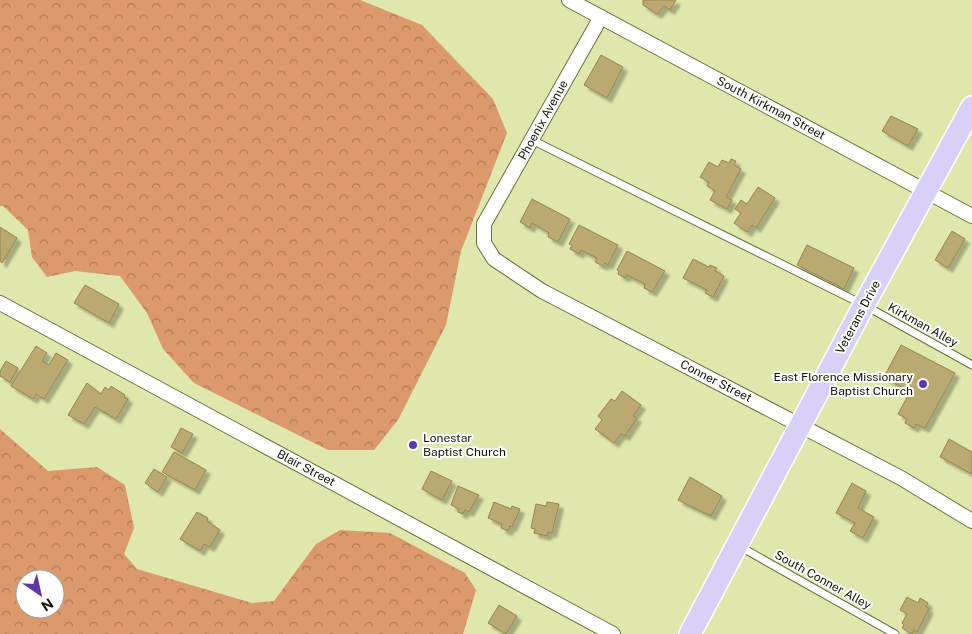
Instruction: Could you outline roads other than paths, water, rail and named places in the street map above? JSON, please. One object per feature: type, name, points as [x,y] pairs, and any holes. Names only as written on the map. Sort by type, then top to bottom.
[{"type":"main road","name":"Veterans Drive","points":[[690,634],[739,546],[864,305],[972,107]]},
{"type":"street","name":"South Kirkman Street","points":[[569,0],[972,216]]},
{"type":"street","name":"Phoenix Avenue","points":[[484,224],[601,17]]},
{"type":"street","name":"Conner Street","points":[[484,224],[484,243],[494,259],[542,290],[901,478],[972,521]]},
{"type":"street","name":"Blair Street","points":[[0,303],[613,634]]},
{"type":"lane","name":"Kirkman Alley","points":[[532,140],[864,305],[972,365]]},
{"type":"lane","name":"South Conner Alley","points":[[739,546],[895,634]]},
{"type":"place","name":"East Florence Missionary Baptist Church","points":[[923,384]]},
{"type":"place","name":"Lonestar Baptist Church","points":[[413,445]]}]
